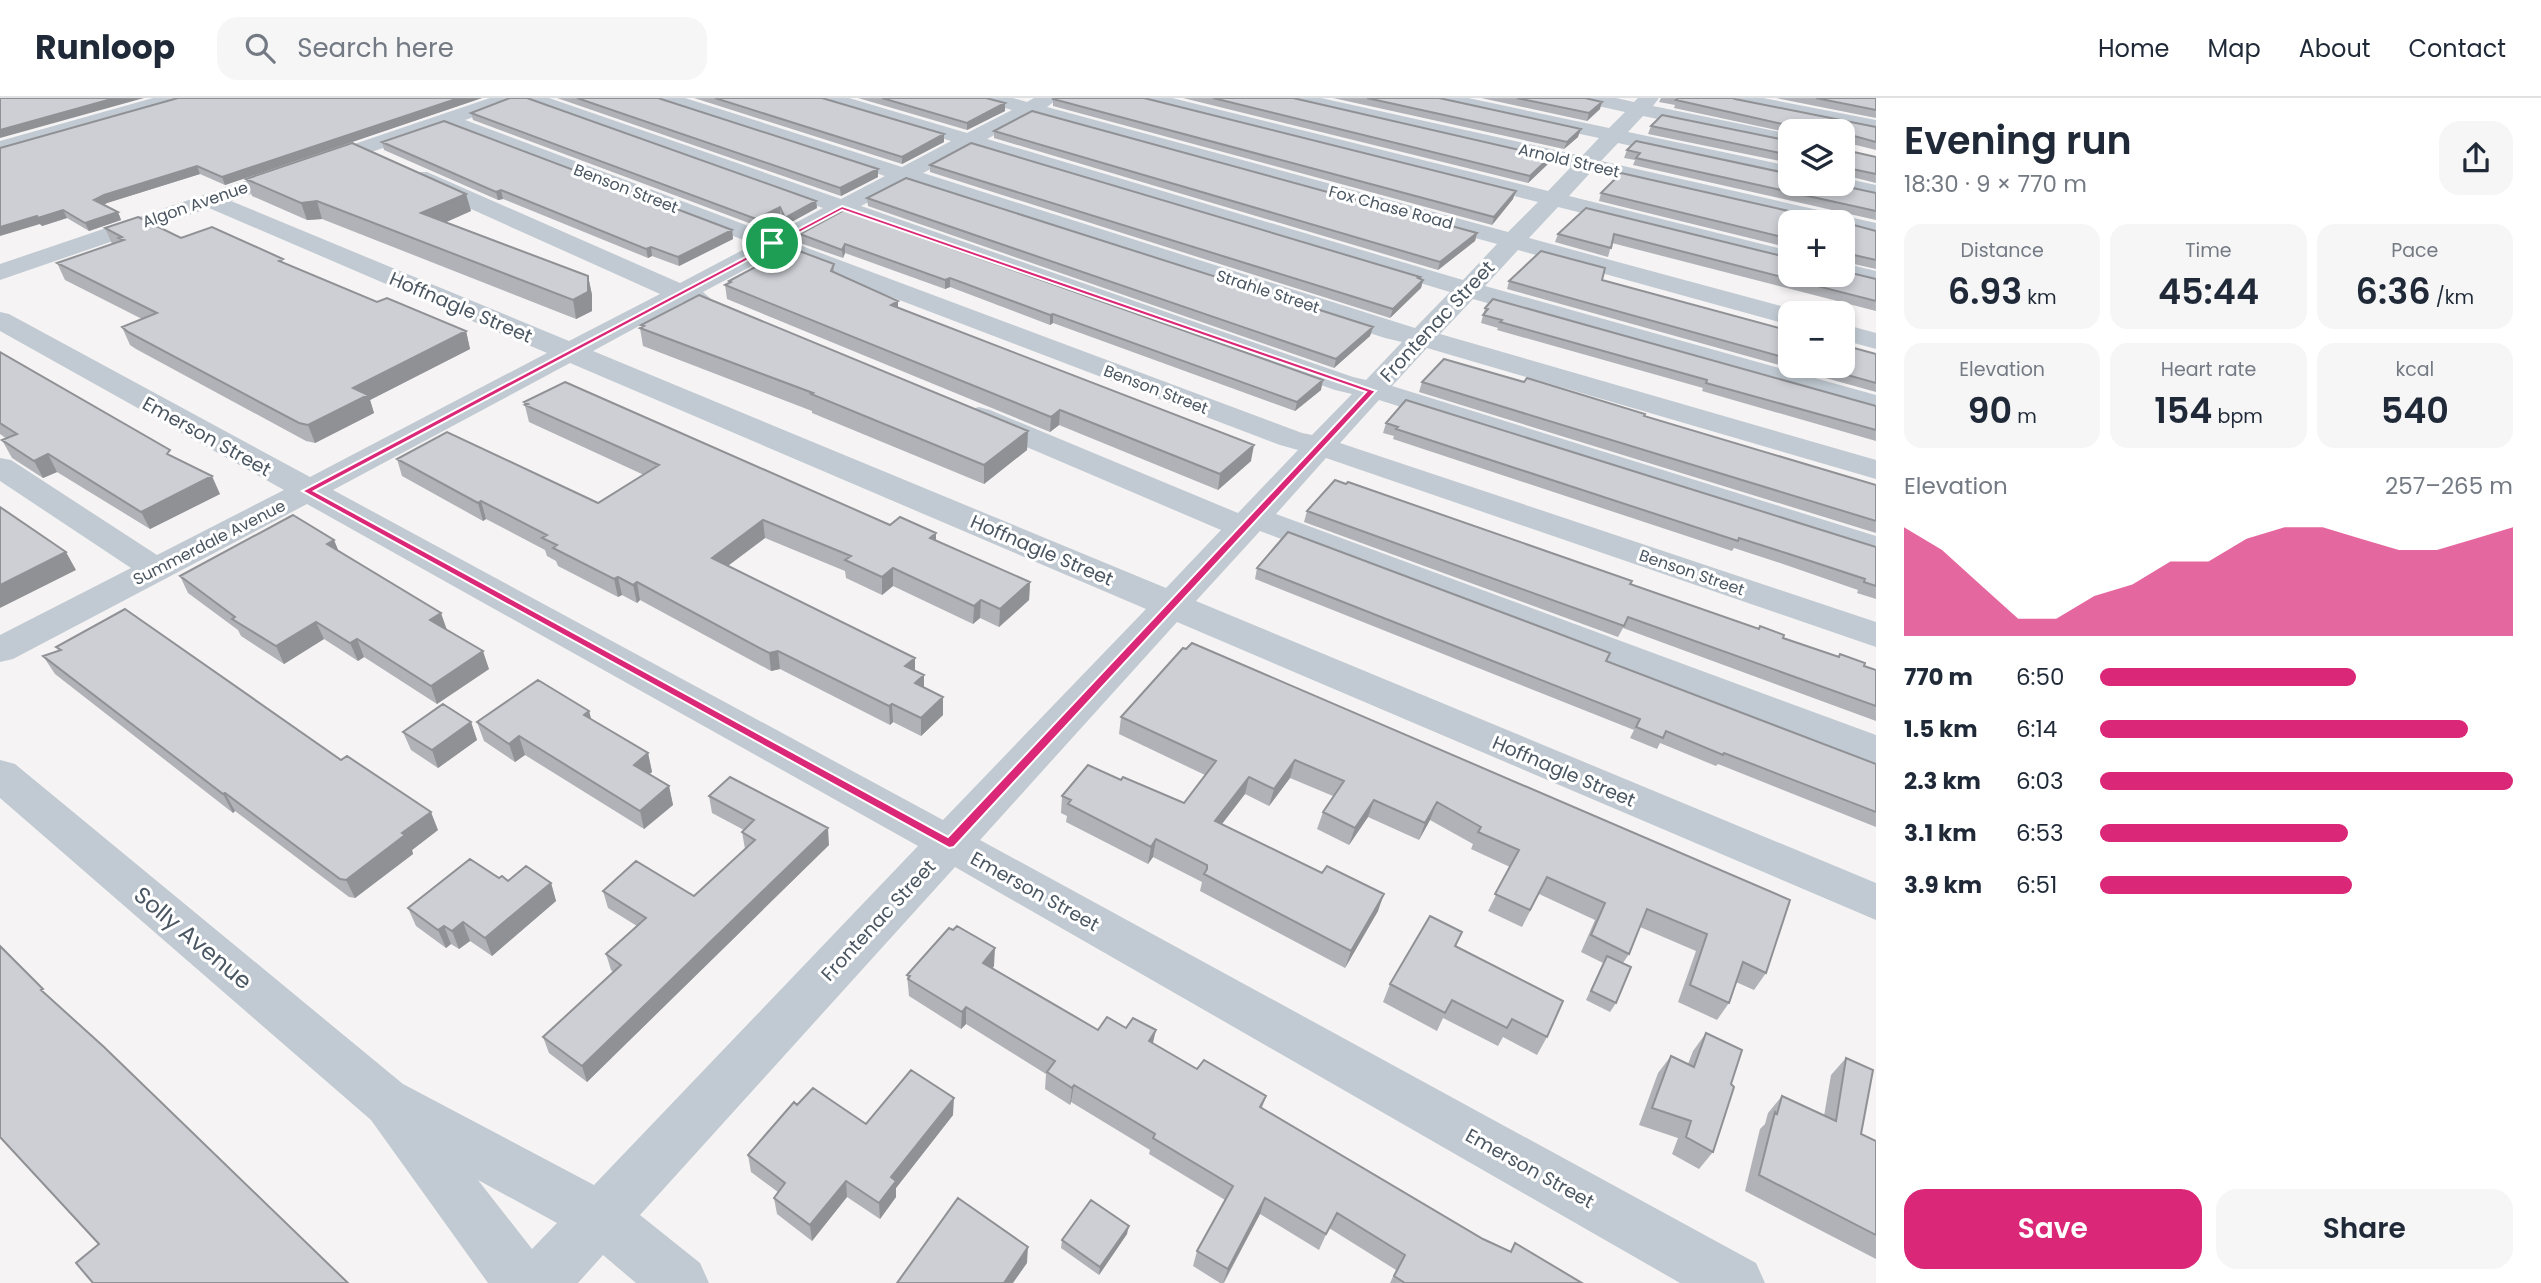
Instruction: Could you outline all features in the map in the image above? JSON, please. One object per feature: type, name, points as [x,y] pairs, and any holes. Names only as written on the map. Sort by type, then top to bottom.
[{"type":"street","points":[[0,149],[175,98]]},
{"type":"street","name":"Algon Avenue","points":[[0,272],[509,98]]},
{"type":"street","points":[[530,98],[1371,391],[1400,396],[1876,547]]},
{"type":"street","name":"Strahle Street","points":[[664,98],[1420,339],[1876,470]]},
{"type":"street","points":[[828,98],[1466,289],[1876,404]]},
{"type":"street","name":"Fox Chase Road","points":[[991,98],[1038,103],[1778,314]]},
{"type":"street","points":[[1148,98],[1778,255]]},
{"type":"street","name":"Arnold Street","points":[[1296,98],[1789,210]]},
{"type":"street","points":[[1440,98],[1634,114],[1778,138]]},
{"type":"street","points":[[1587,98],[1778,168]]},
{"type":"street","points":[[1733,98],[1876,126]]},
{"type":"street","name":"Summerdale Avenue","points":[[0,650],[307,491],[1038,103]]},
{"type":"street","name":"Frontenac Street","points":[[539,1283],[1466,289],[1634,114]]},
{"type":"street","name":"Benson Street","points":[[444,119],[1278,435],[1347,454],[1876,635]]},
{"type":"street","points":[[356,149],[680,293],[726,310]]},
{"type":"street","points":[[1855,187],[1876,192]]},
{"type":"street","name":"Hoffnagle Street","points":[[207,200],[1876,902]]},
{"type":"street","name":"Arnold Street","points":[[1855,225],[1876,230]]},
{"type":"street","points":[[1855,274],[1876,279]]},
{"type":"street","name":"Emerson Street","points":[[0,320],[949,844],[1736,1283]]},
{"type":"street","points":[[1855,335],[1876,341]]},
{"type":"street","points":[[953,405],[1249,522],[1876,750]]},
{"type":"street","points":[[0,467],[156,569]]},
{"type":"street","name":"Solly Avenue","points":[[0,775],[385,1101],[599,1217],[680,1283]]},
{"type":"street","name":"Solly Avenue","points":[[385,1101],[523,1283]]},
{"type":"building","points":[[0,98],[115,98],[0,130]]},
{"type":"building","points":[[178,98],[459,98],[222,177],[197,166],[104,195],[94,200],[118,212],[85,223],[63,210],[0,227],[0,148]]},
{"type":"building","points":[[510,98],[527,98],[816,201],[785,218],[780,207],[756,219],[471,113]]},
{"type":"building","points":[[577,98],[658,98],[878,169],[840,188]]},
{"type":"building","points":[[715,98],[822,98],[944,134],[902,157]]},
{"type":"building","points":[[882,98],[986,98],[1005,103],[967,123]]},
{"type":"building","points":[[1054,98],[1144,98],[1516,191],[1494,217]]},
{"type":"building","points":[[1213,98],[1293,98],[1550,157],[1530,176]]},
{"type":"building","points":[[1367,98],[1439,98],[1581,129],[1567,142]]},
{"type":"building","points":[[1517,98],[1585,98],[1602,102],[1589,113]]},
{"type":"building","points":[[1733,98],[1836,119],[1778,119],[1778,123],[1676,100]]},
{"type":"building","points":[[1816,98],[1876,98],[1876,110]]},
{"type":"building","points":[[1032,111],[1477,233],[1440,262],[994,131]]},
{"type":"building","points":[[1662,115],[1778,139],[1778,152],[1651,126]]},
{"type":"building","points":[[444,121],[732,230],[678,257],[651,247],[646,249],[501,190],[496,192],[382,142]]},
{"type":"building","points":[[1855,123],[1876,127],[1876,142],[1855,136]]},
{"type":"building","points":[[1636,141],[1778,171],[1778,189],[1636,158],[1640,153],[1627,150]]},
{"type":"building","points":[[352,143],[466,194],[421,213],[588,276],[588,292],[573,300],[317,201],[301,203],[246,179]]},
{"type":"building","points":[[971,143],[1423,280],[1393,309],[930,165]]},
{"type":"building","points":[[1855,152],[1876,157],[1876,174],[1855,170]]},
{"type":"building","points":[[1621,173],[1784,210],[1778,210],[1778,236],[1601,193]]},
{"type":"building","points":[[906,178],[1373,327],[1336,359],[867,198]]},
{"type":"building","points":[[1855,188],[1876,193],[1876,211],[1808,196],[1855,196]]},
{"type":"building","points":[[1586,208],[1778,255],[1778,276],[1614,234],[1611,248],[1558,234]]},
{"type":"building","points":[[844,210],[1323,380],[1297,402],[950,278],[945,280],[845,244],[842,250],[800,234]]},
{"type":"building","points":[[138,217],[181,238],[212,227],[283,259],[279,261],[377,302],[387,298],[466,331],[353,388],[368,395],[308,425],[299,423],[128,332],[122,327],[157,313],[57,263],[124,240],[105,228]]},
{"type":"building","points":[[1855,225],[1876,231],[1876,260],[1855,255]]},
{"type":"building","points":[[791,248],[834,264],[831,271],[898,301],[891,305],[1254,445],[1220,474],[1060,410],[1051,417],[725,285]]},
{"type":"building","points":[[1541,251],[1605,268],[1602,280],[1778,328],[1778,356],[1509,281]]},
{"type":"building","points":[[1855,274],[1876,279],[1876,301],[1821,287],[1855,287]]},
{"type":"building","points":[[699,295],[1028,431],[984,465],[811,394],[813,393],[640,328],[644,326],[641,325]]},
{"type":"building","points":[[1493,299],[1876,406],[1876,430],[1500,322],[1502,320],[1483,315]]},
{"type":"building","points":[[1855,348],[1876,354],[1876,383],[1855,377]]},
{"type":"building","points":[[0,352],[170,450],[167,454],[212,476],[141,512],[48,454],[34,461],[2,440],[17,434],[0,423]]},
{"type":"building","points":[[1444,359],[1524,382],[1527,378],[1876,485],[1876,521],[1422,382]]},
{"type":"building","points":[[565,382],[890,525],[900,517],[936,533],[930,538],[1030,582],[1000,609],[981,600],[974,606],[893,568],[882,577],[845,560],[851,556],[763,520],[712,558],[915,658],[905,666],[924,675],[915,683],[943,697],[921,718],[892,704],[889,706],[778,651],[769,653],[637,582],[633,585],[618,577],[614,579],[553,548],[557,545],[542,538],[547,535],[481,501],[478,503],[397,459],[447,432],[598,503],[659,465],[525,405],[528,404],[524,402]]},
{"type":"building","points":[[1406,400],[1876,547],[1876,586],[1864,582],[1865,579],[1789,554],[1739,538],[1738,541],[1396,429],[1398,427],[1386,423]]},
{"type":"building","points":[[1335,480],[1346,484],[1348,482],[1632,581],[1630,584],[1759,629],[1760,626],[1784,635],[1783,638],[1865,663],[1864,666],[1876,670],[1876,706],[1628,617],[1624,626],[1307,511]]},
{"type":"building","points":[[0,507],[66,552],[0,585]]},
{"type":"building","points":[[293,515],[334,540],[327,544],[441,613],[430,620],[483,651],[431,686],[357,639],[350,643],[316,622],[276,646],[232,619],[235,617],[180,576]]},
{"type":"building","points":[[1288,532],[1610,653],[1606,661],[1876,764],[1876,812],[1666,731],[1663,738],[1636,727],[1640,719],[1257,568]]},
{"type":"building","points":[[125,609],[341,760],[347,756],[431,812],[346,880],[340,879],[223,794],[43,656],[61,650],[56,647]]},
{"type":"building","points":[[1192,643],[1790,900],[1766,973],[1743,962],[1729,1003],[1690,985],[1707,934],[1647,909],[1629,954],[1591,935],[1605,903],[1547,877],[1530,910],[1495,894],[1519,850],[1478,832],[1481,827],[1437,802],[1425,823],[1374,800],[1355,828],[1323,812],[1344,781],[1295,760],[1274,789],[1249,777],[1215,821],[1322,873],[1327,866],[1384,894],[1351,951],[1204,874],[1207,865],[1156,839],[1151,847],[1068,804],[1071,800],[1062,796],[1088,765],[1184,803],[1216,761],[1121,717],[1183,648],[1186,649]]},
{"type":"building","points":[[538,680],[589,711],[584,715],[648,753],[634,765],[669,786],[640,811],[519,736],[509,744],[477,722]]},
{"type":"building","points":[[443,704],[471,722],[432,750],[403,732]]},
{"type":"building","points":[[730,777],[828,828],[582,1066],[543,1037],[621,965],[606,954],[646,918],[603,891],[636,861],[694,896],[755,840],[742,832],[754,820],[709,796]]},
{"type":"building","points":[[470,859],[508,881],[526,866],[551,883],[485,938],[463,922],[452,931],[444,926],[438,930],[408,908]]},
{"type":"building","points":[[1430,916],[1462,932],[1455,946],[1563,1001],[1547,1037],[1512,1019],[1507,1028],[1452,1000],[1445,1013],[1390,984]]},
{"type":"building","points":[[957,926],[995,948],[983,963],[1098,1030],[1107,1017],[1126,1028],[1133,1018],[1156,1030],[1149,1041],[1197,1069],[1204,1060],[1266,1096],[1260,1107],[1483,1239],[1511,1252],[1515,1243],[1582,1283],[1405,1283],[1394,1276],[1405,1255],[1337,1213],[1326,1234],[1265,1198],[1228,1269],[1197,1251],[1233,1186],[1153,1138],[1155,1134],[1074,1085],[1072,1088],[1047,1072],[1055,1061],[966,1007],[962,1012],[908,979],[910,976],[907,975],[949,928],[953,930]]},
{"type":"building","points":[[0,946],[43,989],[41,990],[104,1047],[348,1283],[93,1283],[76,1263],[99,1244],[0,1137]]},
{"type":"building","points":[[1607,956],[1631,967],[1616,1003],[1591,991]]},
{"type":"building","points":[[1706,1033],[1742,1050],[1731,1084],[1734,1087],[1713,1152],[1686,1137],[1691,1121],[1652,1108],[1671,1056],[1694,1067]]},
{"type":"building","points":[[1846,1058],[1873,1070],[1861,1134],[1876,1141],[1876,1235],[1759,1175],[1775,1112],[1777,1114],[1782,1096],[1836,1121]]},
{"type":"building","points":[[911,1070],[954,1098],[891,1177],[896,1181],[879,1203],[846,1181],[810,1225],[774,1198],[785,1183],[748,1155],[794,1102],[797,1105],[813,1088],[866,1124]]},
{"type":"building","points":[[958,1198],[1028,1247],[1004,1283],[897,1283]]},
{"type":"building","points":[[1091,1200],[1129,1226],[1100,1267],[1062,1240]]},
{"type":"route","points":[[842,208],[1371,391],[949,844],[307,491],[772,243],[842,208]]}]
